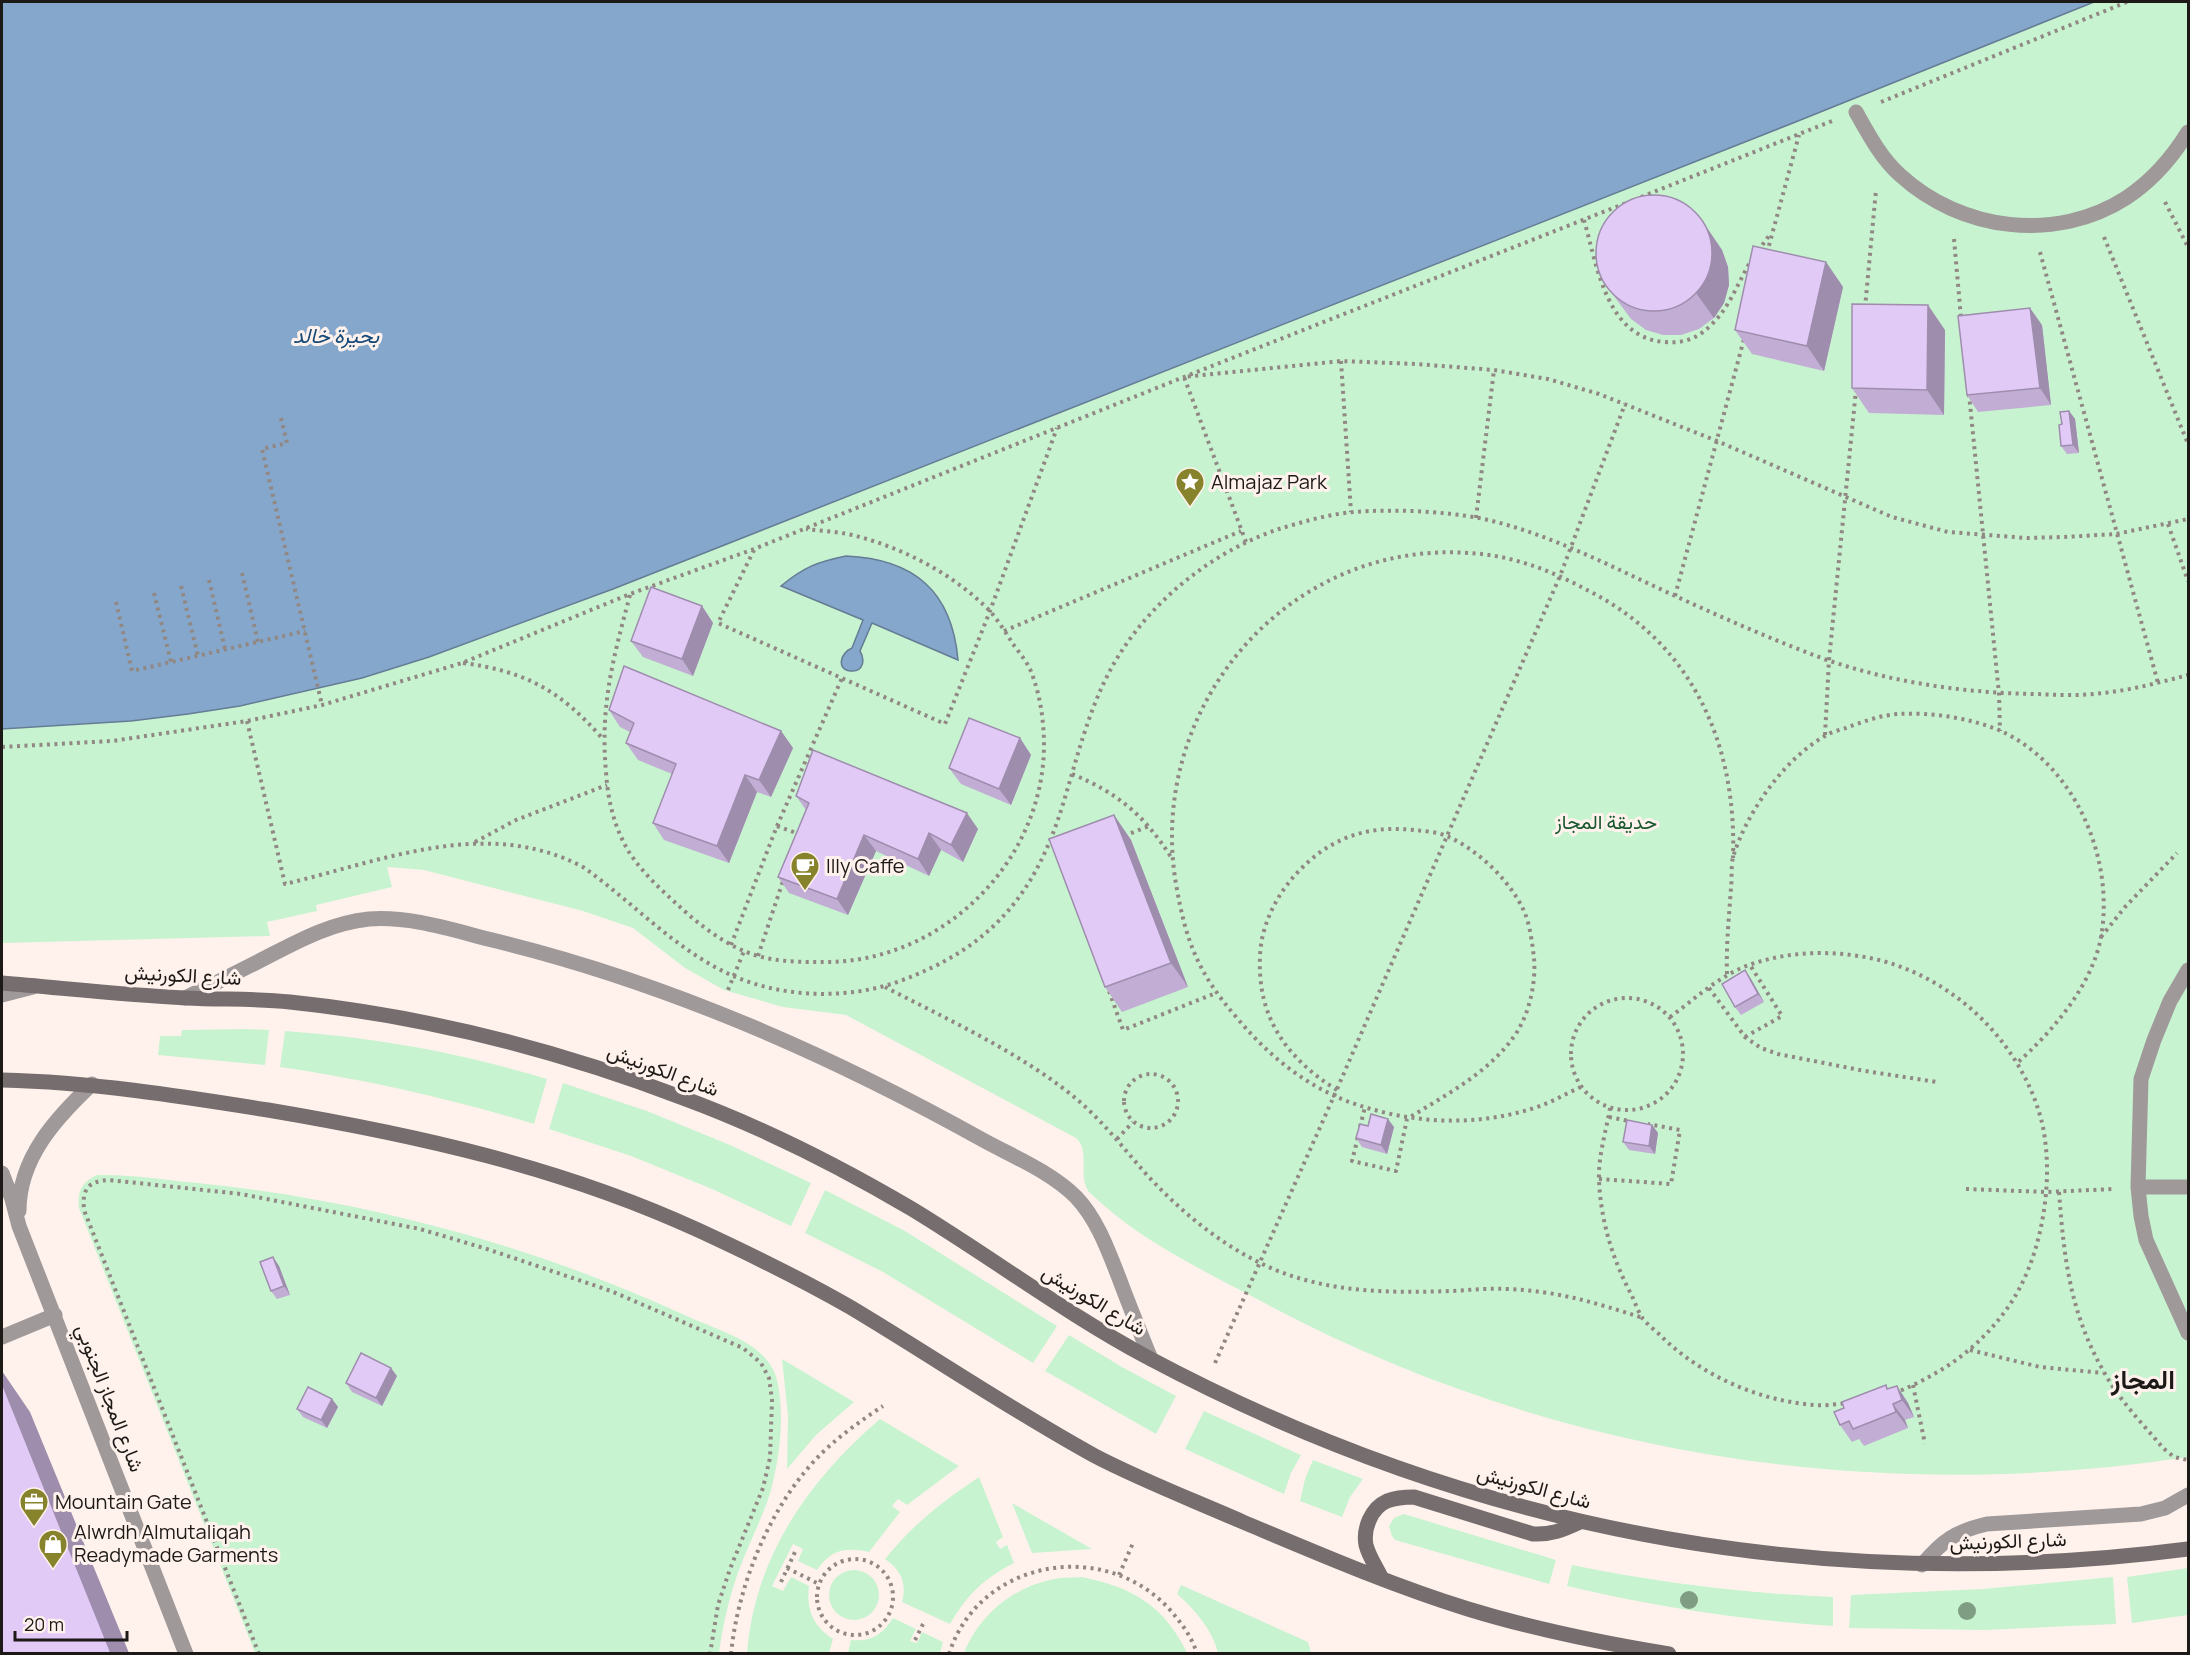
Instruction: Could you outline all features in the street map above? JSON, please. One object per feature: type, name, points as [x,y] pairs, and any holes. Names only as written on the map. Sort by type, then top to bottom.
[{"type":"main road","name":"شارع الكورنيش","points":[[2,983],[185,998],[285,1001],[368,1012],[530,1047],[610,1071],[765,1132],[840,1169],[902,1203],[1093,1327],[1205,1386],[1343,1448],[1410,1473],[1500,1502],[1662,1540],[1745,1552],[1833,1560],[1922,1565],[2011,1564],[2096,1559],[2188,1549]]},
{"type":"main road","points":[[2,1080],[92,1084],[201,1099],[369,1127],[453,1145],[534,1168],[615,1196],[694,1228],[790,1275],[846,1305],[1036,1422],[1158,1487],[1382,1579],[1470,1610],[1556,1631],[1669,1653]]},
{"type":"main road","points":[[1382,1579],[1366,1544],[1366,1527],[1374,1511],[1384,1502],[1414,1497],[1533,1534],[1547,1535],[1560,1532],[1580,1522]]},
{"type":"street","points":[[1856,112],[1879,152],[1900,175],[1916,188],[1951,209],[1977,219],[2033,226],[2064,222],[2095,213],[2125,198],[2152,178],[2172,157],[2188,132]]},
{"type":"street","points":[[185,998],[322,929],[388,918],[410,920],[516,945],[621,978],[719,1013],[834,1062],[942,1117],[1058,1182],[1077,1198],[1092,1218],[1104,1242],[1150,1359]]},
{"type":"street","points":[[2188,970],[2170,1001],[2141,1079],[2138,1187],[2140,1216],[2146,1240],[2188,1334]]},
{"type":"street","points":[[2,995],[39,986]]},
{"type":"street","name":"شارع المجاز الجنوبي","points":[[19,1226],[22,1186],[27,1166],[38,1146],[65,1110],[92,1084]]},
{"type":"street","name":"شارع المجاز الجنوبي","points":[[2,1173],[19,1226],[186,1653]]},
{"type":"street","points":[[2138,1187],[2188,1187]]},
{"type":"street","points":[[2,1337],[55,1315]]},
{"type":"street","points":[[1922,1565],[1934,1550],[1950,1537],[1968,1528],[1987,1524],[2141,1514],[2165,1508],[2188,1495]]},
{"type":"path","points":[[1637,199],[2127,2]]},
{"type":"path","points":[[1765,262],[1799,135]]},
{"type":"path","points":[[1864,318],[1879,152]]},
{"type":"path","points":[[2152,178],[2188,247]]},
{"type":"path","points":[[2,747],[112,741],[247,722],[322,705],[462,663],[630,594],[806,529],[1627,203]]},
{"type":"path","points":[[1951,209],[1962,326]]},
{"type":"path","points":[[2095,213],[2188,444]]},
{"type":"path","points":[[1584,220],[1604,290],[1616,312],[1634,331],[1653,341],[1668,343],[1684,342],[1700,335],[1715,321],[1727,305],[1755,254],[1774,229]]},
{"type":"path","points":[[2033,226],[2158,682]]},
{"type":"path","points":[[1675,596],[1747,329]]},
{"type":"path","points":[[1184,377],[1341,361],[1494,370],[1548,379],[1625,404],[1717,441],[1846,498],[1916,525],[1948,532],[2027,538],[2116,534],[2188,519]]},
{"type":"path","points":[[1341,361],[1351,512]]},
{"type":"path","points":[[1476,518],[1494,370]]},
{"type":"path","points":[[1184,377],[1246,542]]},
{"type":"path","points":[[1968,384],[1999,694],[2000,731]]},
{"type":"path","points":[[1825,735],[1829,660],[1856,388]]},
{"type":"path","points":[[1205,1386],[1337,1090],[1560,576],[1625,404]]},
{"type":"path","points":[[281,418],[287,443],[262,448],[322,705]]},
{"type":"path","points":[[754,549],[718,623],[945,724],[990,611],[1057,428]]},
{"type":"path","points":[[247,722],[285,884],[410,851],[473,843],[528,848],[567,859],[596,876],[692,953],[734,976],[755,984],[807,993],[843,993],[885,987],[924,972],[955,956],[982,938],[1019,899],[1034,874],[1051,839],[1080,743],[1092,712],[1120,653],[1134,634],[1187,579],[1246,542],[1308,520],[1351,512],[1411,512],[1476,518],[1571,547],[1729,620],[1829,660],[1893,679],[1927,686],[1999,694],[2104,693],[2188,675]]},
{"type":"path","points":[[2168,524],[2188,581]]},
{"type":"path","points":[[630,594],[605,698],[603,738],[607,785],[615,823],[630,853],[640,866],[683,910],[731,945],[758,956],[806,962],[840,962],[872,958],[913,943],[942,927],[979,899],[1009,861],[1026,827],[1039,791],[1044,759],[1040,699],[1029,668],[990,611],[938,570],[909,555],[858,536],[806,529]]},
{"type":"path","points":[[1004,631],[1242,531]]},
{"type":"path","points":[[1581,1087],[1542,1106],[1506,1115],[1467,1121],[1407,1119],[1334,1096],[1309,1083],[1282,1064],[1257,1041],[1216,993],[1188,942],[1171,858],[1170,829],[1174,793],[1183,752],[1214,685],[1240,649],[1266,622],[1291,604],[1350,571],[1386,559],[1413,554],[1472,553],[1530,565],[1560,576],[1605,599],[1636,620],[1662,645],[1689,681],[1710,716],[1723,756],[1731,788],[1734,826],[1726,948],[1727,974]]},
{"type":"path","points":[[242,573],[258,642]]},
{"type":"path","points":[[209,580],[225,650]]},
{"type":"path","points":[[182,586],[198,656]]},
{"type":"path","points":[[154,593],[171,662]]},
{"type":"path","points":[[116,602],[132,671],[305,631]]},
{"type":"path","points":[[462,663],[491,667],[524,677],[543,687],[580,713],[603,738]]},
{"type":"path","points":[[731,945],[777,826],[842,678]]},
{"type":"path","points":[[1733,858],[1756,806],[1772,783],[1789,765],[1825,735],[1866,720],[1896,714],[1929,714],[1964,720],[2000,731],[2028,748],[2050,767],[2074,797],[2090,830],[2099,861],[2103,895],[2101,938],[2090,968],[2056,1024],[2016,1064]]},
{"type":"path","points":[[1072,774],[1096,784],[1119,798],[1149,826],[1171,858]]},
{"type":"path","points":[[473,843],[516,820],[607,785]]},
{"type":"path","points":[[777,826],[799,834],[795,845]]},
{"type":"path","points":[[1119,838],[1149,826]]},
{"type":"path","points":[[1337,1090],[1314,1075],[1290,1050],[1276,1031],[1267,1011],[1259,973],[1260,941],[1272,909],[1289,883],[1308,862],[1335,842],[1364,831],[1398,828],[1448,836],[1473,850],[1507,885],[1524,910],[1532,940],[1535,972],[1530,1001],[1518,1030],[1501,1053],[1478,1073],[1407,1119],[1396,1171],[1352,1161],[1365,1107]]},
{"type":"path","points":[[1051,839],[1054,847]]},
{"type":"path","points":[[2101,938],[2125,907],[2178,853]]},
{"type":"path","points":[[758,956],[784,878]]},
{"type":"path","points":[[719,1013],[744,951]]},
{"type":"path","points":[[1670,1017],[1727,974],[1750,965],[1782,956],[1838,953],[1894,964],[1944,988],[1967,1005],[2000,1039],[2016,1064],[2034,1101],[2043,1127],[2047,1165],[2047,1192],[2039,1236],[2030,1267],[2006,1310],[1970,1350],[1953,1364],[1891,1395]]},
{"type":"path","points":[[1745,1037],[1782,1016],[1750,965]]},
{"type":"path","points":[[1106,985],[1123,1030],[1216,993]]},
{"type":"path","points":[[885,987],[1028,1065],[1077,1100],[1117,1139],[1178,1206],[1231,1247],[1259,1263],[1306,1282],[1351,1290],[1399,1293],[1503,1289],[1546,1291],[1586,1299],[1643,1318]]},
{"type":"path","points":[[1709,988],[1745,1037],[1761,1048],[1778,1054],[1865,1071],[1937,1082]]},
{"type":"path","points":[[1626,997],[1650,1002],[1670,1017],[1681,1035],[1684,1056],[1680,1076],[1668,1094],[1651,1106],[1631,1111],[1610,1108],[1593,1100],[1581,1087],[1571,1064],[1572,1040],[1583,1018],[1589,1013],[1602,1003],[1626,997]]},
{"type":"path","points":[[1154,1074],[1174,1085],[1178,1096],[1178,1107],[1174,1118],[1154,1129],[1133,1122],[1126,1112],[1124,1101],[1126,1090],[1133,1080],[1143,1075],[1154,1074]]},
{"type":"path","points":[[1610,1108],[1600,1160],[1599,1179],[1603,1217],[1609,1244],[1620,1275],[1643,1318],[1674,1348],[1703,1369],[1738,1387],[1778,1399],[1816,1406],[1857,1402]]},
{"type":"path","points":[[1599,1179],[1671,1184],[1680,1130],[1608,1117]]},
{"type":"path","points":[[1117,1139],[1133,1122]]},
{"type":"path","points":[[259,1653],[84,1210],[84,1193],[88,1186],[97,1181],[109,1180],[241,1194],[420,1229],[497,1252],[611,1291],[743,1348],[761,1363],[769,1378],[772,1400],[770,1458],[763,1488],[718,1605],[710,1653]]},
{"type":"path","points":[[1966,1189],[2059,1192],[2138,1187]]},
{"type":"path","points":[[2059,1192],[2062,1239],[2070,1286],[2076,1307],[2104,1373],[2163,1448],[2174,1457],[2188,1460]]},
{"type":"path","points":[[1970,1350],[2040,1367],[2104,1373]]},
{"type":"path","points":[[1913,1385],[1925,1444]]},
{"type":"path","points":[[731,1653],[738,1610],[747,1576],[774,1518],[803,1475],[823,1452],[851,1427],[883,1406]]},
{"type":"path","points":[[1119,1575],[1133,1543]]},
{"type":"path","points":[[781,1582],[795,1552]]},
{"type":"path","points":[[853,1560],[864,1560],[874,1564],[888,1579],[893,1599],[891,1609],[878,1628],[856,1635],[845,1634],[827,1623],[821,1614],[817,1605],[819,1584],[832,1566],[853,1560]]},
{"type":"path","points":[[949,1653],[960,1626],[972,1610],[1004,1584],[1046,1569],[1070,1566],[1095,1568],[1119,1575],[1143,1586],[1164,1603],[1181,1623],[1197,1653]]},
{"type":"path","points":[[787,1568],[819,1584]]},
{"type":"path","points":[[915,1640],[922,1624]]},
{"type":"green space","name":"حديقة المجاز","points":[[2094,2],[2188,2],[2188,1457],[2068,1471],[1947,1475],[1827,1469],[1709,1454],[1592,1430],[1477,1396],[1364,1352],[1255,1298],[1168,1251],[1128,1224],[1089,1192],[1084,1178],[1083,1150],[1076,1138],[846,1015],[783,1007],[724,990],[685,968],[633,928],[583,911],[424,870],[387,867],[392,887],[316,905],[317,911],[267,922],[270,936],[3,943],[2,729],[131,721],[240,706],[362,678],[429,657],[613,589]]},
{"type":"green space","points":[[182,1030],[269,1030],[265,1065],[158,1055],[160,1036],[181,1036]]},
{"type":"green space","points":[[285,1031],[418,1048],[481,1061],[547,1079],[534,1124],[408,1091],[280,1067]]},
{"type":"green space","points":[[563,1083],[647,1111],[730,1145],[811,1183],[791,1226],[712,1189],[631,1156],[549,1129]]},
{"type":"green space","points":[[97,1175],[122,1175],[261,1191],[387,1214],[449,1230],[571,1268],[728,1333],[753,1347],[772,1367],[777,1380],[781,1407],[779,1449],[768,1500],[732,1590],[719,1653],[255,1653],[79,1208],[82,1188]]},
{"type":"green space","points":[[825,1190],[905,1231],[1057,1326],[1033,1363],[883,1272],[805,1233]]},
{"type":"green space","points":[[1069,1335],[1176,1396],[1156,1434],[1045,1371]]},
{"type":"green space","points":[[782,1359],[854,1402],[816,1435],[787,1469],[788,1416]]},
{"type":"green space","points":[[1204,1411],[1301,1455],[1291,1473],[1284,1494],[1185,1449]]},
{"type":"green space","points":[[880,1419],[959,1466],[907,1505],[898,1499],[892,1506],[900,1512],[869,1552],[840,1551],[828,1558],[817,1570],[798,1561],[803,1549],[793,1544],[772,1586],[783,1591],[791,1577],[809,1586],[808,1595],[812,1617],[820,1629],[833,1639],[829,1653],[747,1653],[752,1618],[761,1584],[790,1523],[808,1495],[830,1468]]},
{"type":"green space","points":[[1313,1460],[1363,1479],[1350,1497],[1342,1517],[1300,1501],[1305,1479]]},
{"type":"green space","points":[[979,1477],[1003,1537],[996,1542],[1000,1549],[1007,1545],[1014,1563],[993,1575],[977,1589],[963,1604],[950,1624],[902,1602],[904,1589],[899,1572],[885,1559],[929,1514]]},
{"type":"green space","points":[[1012,1503],[1092,1549],[1032,1553]]},
{"type":"green space","points":[[1404,1514],[1556,1560],[1549,1584],[1395,1540],[1389,1526],[1394,1518]]},
{"type":"green space","points":[[1572,1565],[1702,1586],[1833,1597],[1833,1626],[1699,1612],[1567,1586]]},
{"type":"green space","points":[[2188,1568],[2188,1615],[2132,1623],[2127,1577]]},
{"type":"green space","points":[[849,1570],[859,1570],[872,1577],[879,1590],[879,1600],[872,1613],[859,1620],[849,1620],[840,1616],[833,1609],[829,1600],[829,1590],[833,1581],[840,1574]]},
{"type":"green space","points":[[1082,1577],[1116,1586],[1145,1601],[1168,1623],[1187,1653],[964,1653],[970,1639],[988,1615],[1011,1596],[1039,1583],[1057,1578]]},
{"type":"green space","points":[[2113,1577],[2116,1624],[1985,1630],[1849,1628],[1851,1595],[1982,1589]]},
{"type":"green space","points":[[1181,1585],[1308,1642],[1311,1653],[1218,1653],[1212,1636],[1202,1620],[1177,1594]]},
{"type":"green space","points":[[893,1618],[916,1629],[910,1641],[917,1643],[922,1632],[943,1642],[940,1653],[848,1653],[851,1640],[864,1640],[875,1636],[885,1629]]},
{"type":"water","name":"بحيرة خالد","points":[[2,2],[2094,2],[613,589],[429,657],[362,678],[240,706],[131,721],[2,729]]},
{"type":"water","points":[[846,556],[870,558],[891,564],[910,572],[925,583],[938,598],[948,615],[958,660],[872,623],[860,651],[863,658],[861,667],[855,671],[843,668],[842,657],[852,648],[863,620],[781,586],[811,566]]},
{"type":"building","points":[[1654,195],[1676,200],[1695,212],[1707,231],[1712,253],[1707,275],[1695,294],[1676,306],[1654,311],[1632,306],[1613,294],[1601,275],[1596,253],[1601,231],[1613,212],[1632,200]]},
{"type":"building","points":[[1753,246],[1826,262],[1807,346],[1735,330]]},
{"type":"building","points":[[1852,304],[1928,305],[1927,390],[1852,388]]},
{"type":"building","points":[[2030,308],[2040,388],[1967,395],[1958,316]]},
{"type":"building","points":[[2069,411],[2073,445],[2061,446],[2060,412]]},
{"type":"building","points":[[651,587],[702,606],[682,659],[631,641]]},
{"type":"building","points":[[624,666],[781,731],[759,780],[745,775],[717,846],[653,823],[676,764],[626,743],[634,723],[609,710]]},
{"type":"building","points":[[969,718],[1020,738],[999,789],[949,768]]},
{"type":"building","points":[[813,750],[967,813],[951,845],[929,833],[918,859],[864,835],[837,899],[778,877],[809,803],[796,796]]},
{"type":"building","points":[[1114,815],[1171,963],[1105,987],[1049,839]]},
{"type":"building","points":[[1745,970],[1758,994],[1735,1007],[1722,984]]},
{"type":"building","points":[[1371,1114],[1388,1119],[1381,1145],[1356,1138],[1360,1124],[1368,1126]]},
{"type":"building","points":[[1627,1120],[1652,1125],[1649,1146],[1623,1142]]},
{"type":"building","points":[[273,1257],[284,1286],[271,1291],[260,1262]]},
{"type":"building","points":[[361,1353],[391,1368],[376,1398],[346,1383]]},
{"type":"building","points":[[2,1383],[111,1653],[2,1653]]},
{"type":"building","points":[[1886,1385],[1887,1389],[1897,1386],[1902,1400],[1893,1404],[1896,1412],[1853,1429],[1849,1421],[1840,1425],[1834,1412],[1844,1408],[1842,1402]]},
{"type":"building","points":[[308,1387],[332,1399],[321,1420],[297,1409]]},
{"type":"place","name":"Almajaz Park","points":[[1190,508]]},
{"type":"place","name":"Illy Caffe","points":[[805,892]]},
{"type":"place","name":"Mountain Gate","points":[[34,1528]]},
{"type":"place","name":"Alwrdh Almutaliqah Readymade Garments","points":[[53,1570]]},
{"type":"district","name":"المجاز","points":[[2143,1380]]}]
